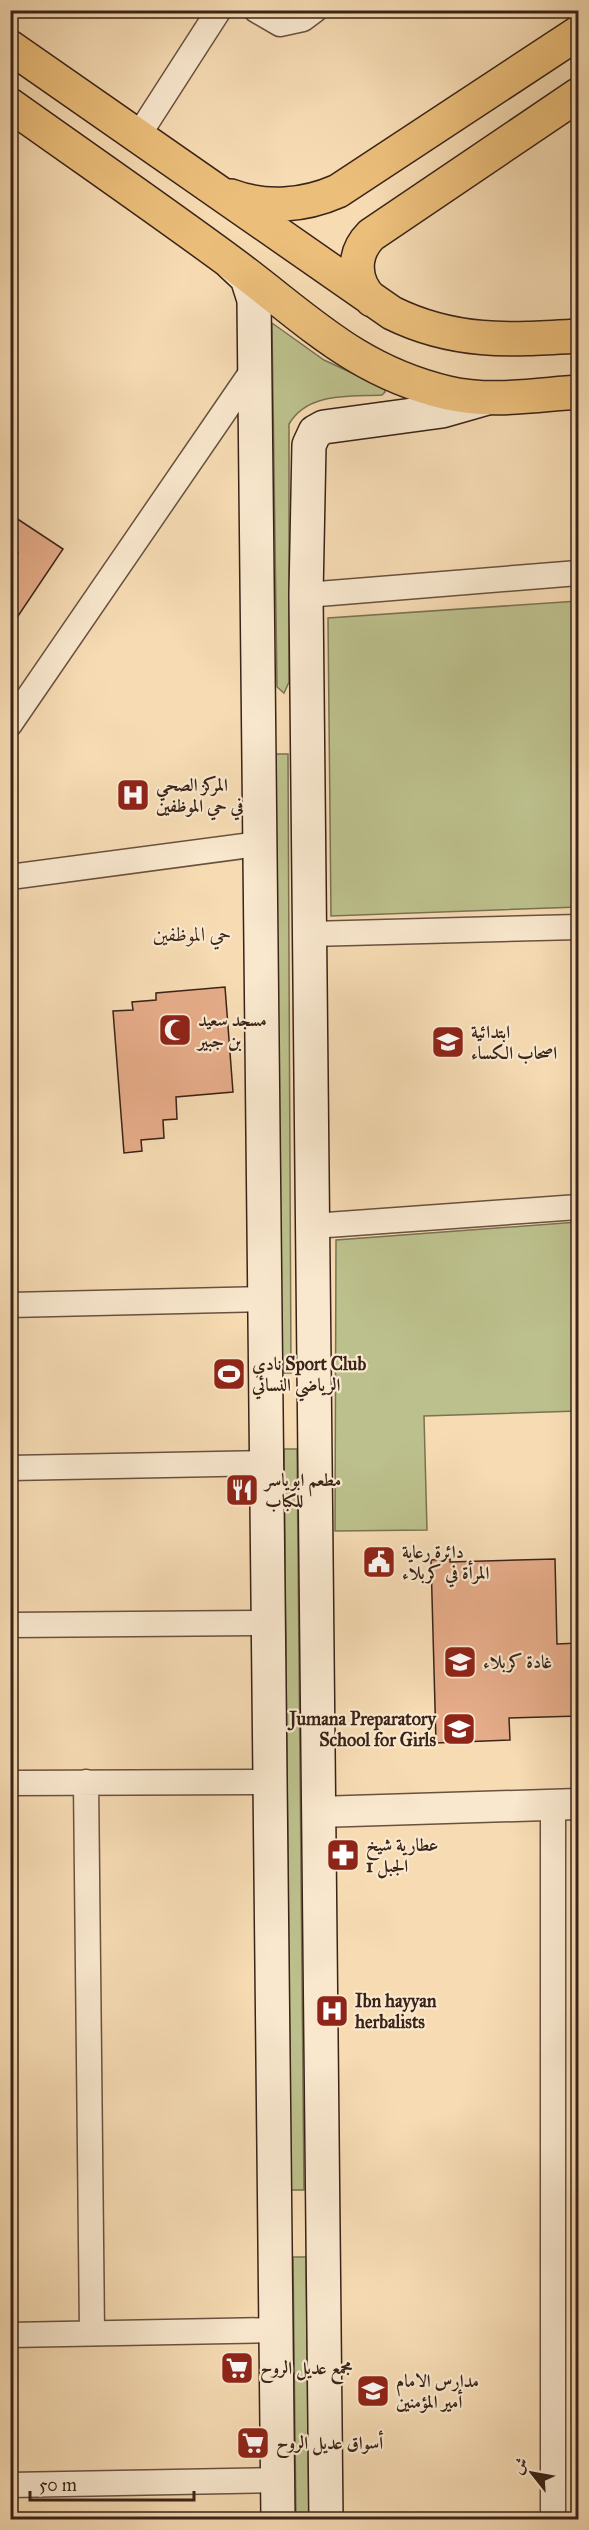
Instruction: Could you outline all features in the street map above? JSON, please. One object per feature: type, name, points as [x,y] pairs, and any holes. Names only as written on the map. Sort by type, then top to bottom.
[{"type":"main road","points":[[213,188],[237,198],[262,203],[301,203],[326,196],[349,186],[579,33]]},
{"type":"main road","points":[[10,47],[376,303],[409,322],[464,337],[579,336]]},
{"type":"main road","points":[[376,303],[364,290],[358,273],[359,255],[367,239],[579,95]]},
{"type":"main road","points":[[10,105],[231,262],[322,335],[366,363],[415,384],[484,399]]},
{"type":"main road","points":[[231,262],[247,278],[253,294],[255,367],[258,844],[267,1385],[279,2520]]},
{"type":"main road","points":[[326,2520],[306,595],[309,445],[315,432],[329,426],[442,411],[484,399],[579,392]]},
{"type":"main road","points":[[258,690],[267,698],[289,701],[307,689]]},
{"type":"main road","points":[[258,743],[277,731],[299,734],[308,742]]},
{"type":"main road","points":[[267,1385],[284,1398],[295,1399],[315,1389]]},
{"type":"main road","points":[[267,1455],[275,1438],[296,1432],[315,1442]]},
{"type":"main road","points":[[275,2197],[293,2207],[314,2204],[322,2196]]},
{"type":"main road","points":[[276,2253],[294,2242],[305,2242],[323,2254]]},
{"type":"street","points":[[138,136],[219,10]]},
{"type":"street","points":[[256,10],[280,24],[303,19],[315,10]]},
{"type":"street","points":[[10,724],[255,367]]},
{"type":"street","points":[[306,595],[579,573]]},
{"type":"street","points":[[10,877],[258,844]]},
{"type":"street","points":[[310,934],[579,927]]},
{"type":"street","points":[[313,1226],[579,1207]]},
{"type":"street","points":[[10,1305],[265,1299]]},
{"type":"street","points":[[10,1468],[267,1455]]},
{"type":"street","points":[[10,1625],[268,1623]]},
{"type":"street","points":[[86,1782],[92,2333]]},
{"type":"street","points":[[10,1783],[270,1782]]},
{"type":"street","points":[[318,1812],[566,1805],[553,2520]]},
{"type":"street","points":[[10,2335],[276,2330]]},
{"type":"street","points":[[10,2485],[278,2480]]},
{"type":"green space","points":[[272,323],[324,360],[384,388],[385,392],[382,395],[330,398],[318,401],[307,406],[289,424],[289,682],[284,693],[277,687]]},
{"type":"green space","points":[[578,601],[578,907],[331,916],[328,618]]},
{"type":"green space","points":[[275,754],[288,754],[291,1373],[278,1373]]},
{"type":"green space","points":[[578,1222],[578,1411],[424,1416],[427,1530],[335,1531],[336,1240]]},
{"type":"green space","points":[[284,1449],[297,1449],[304,2190],[291,2190]]},
{"type":"green space","points":[[293,2257],[306,2257],[309,2519],[296,2519]]},
{"type":"building","points":[[10,514],[63,549],[10,628],[10,564],[18,553],[10,549]]},
{"type":"building","points":[[225,987],[233,1092],[176,1097],[177,1119],[163,1120],[164,1138],[141,1140],[142,1151],[124,1153],[113,1011],[133,1010],[132,1002],[156,1000],[156,993]]},
{"type":"building","points":[[450,1559],[450,1562],[555,1559],[557,1644],[579,1643],[579,1716],[509,1718],[510,1740],[436,1743],[431,1560]]},
{"type":"place","name":"المركز الصحي في حي الموظفين","points":[[133,795]]},
{"type":"place","name":"مسجد سعيد بن جبير","points":[[175,1030]]},
{"type":"place","name":"ابتدائية اصحاب الكساء","points":[[448,1042]]},
{"type":"place","name":"نادي Sport Club الرياضي النسائي","points":[[229,1374]]},
{"type":"place","name":"مطعم ابوياسر للكباب","points":[[242,1490]]},
{"type":"place","name":"دائرة رعاية المرأة في كربلاء","points":[[379,1562]]},
{"type":"place","name":"غادة كربلاء","points":[[460,1662]]},
{"type":"place","name":"Jumana Preparatory School for Girls","points":[[459,1729]]},
{"type":"place","name":"عطارية شيخ الجبل 1","points":[[343,1855]]},
{"type":"place","name":"Ibn hayyan herbalists","points":[[332,2011]]},
{"type":"place","name":"مجمع عديل الروح","points":[[237,2368]]},
{"type":"place","name":"مدارس الامام أمير المؤمنين","points":[[373,2391]]},
{"type":"place","name":"أسواق عديل الروح","points":[[253,2443]]},
{"type":"district","name":"حي الموظفين","points":[[192,934]]}]
